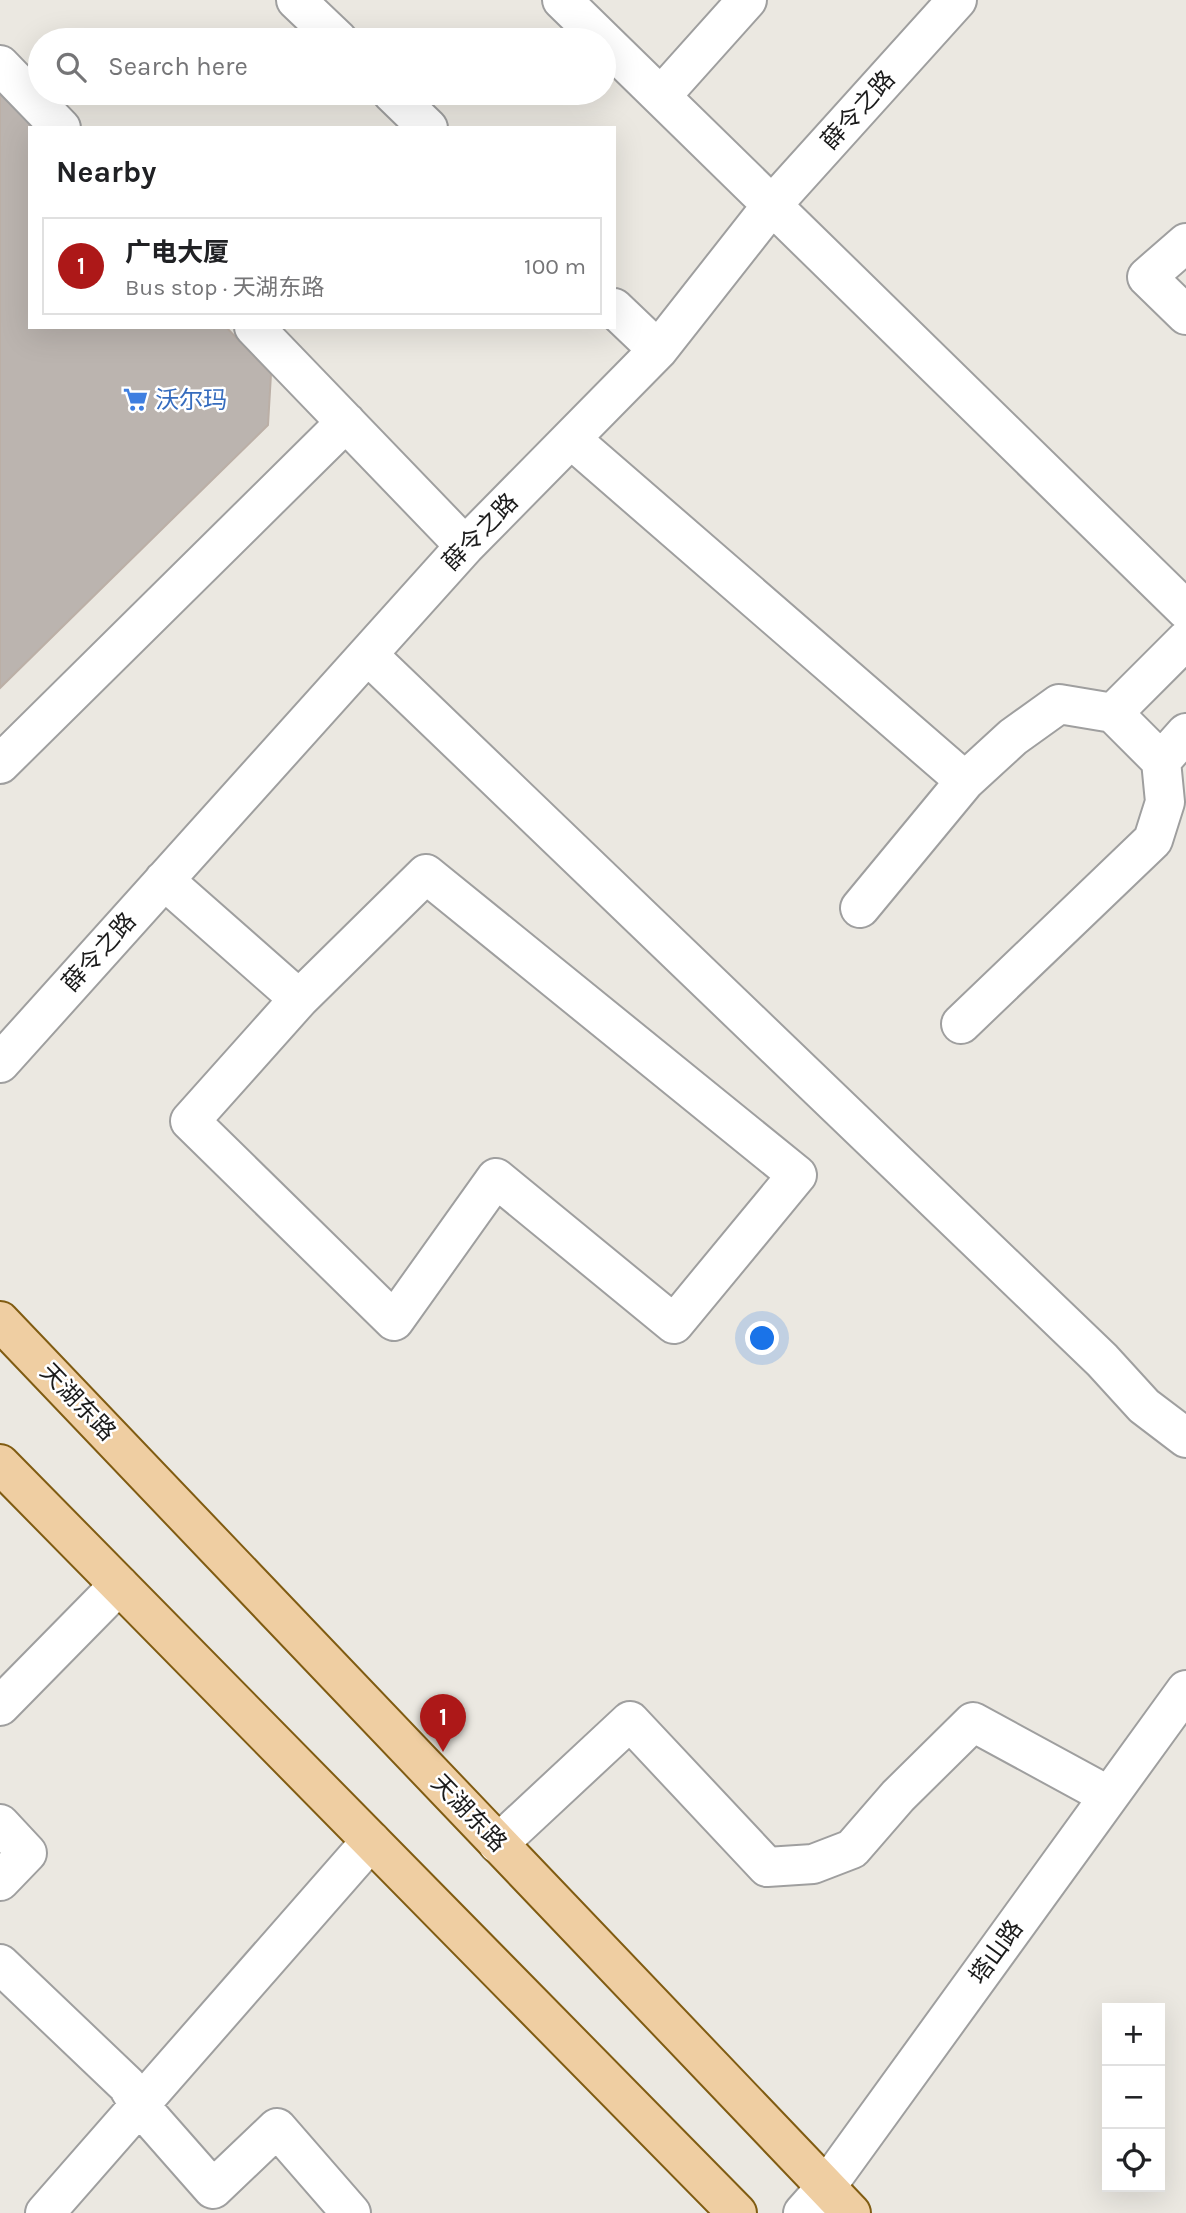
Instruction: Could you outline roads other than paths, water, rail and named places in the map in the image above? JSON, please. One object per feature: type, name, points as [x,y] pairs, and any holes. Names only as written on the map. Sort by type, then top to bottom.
[{"type":"main road","name":"天湖东路","points":[[0,1321],[498,1844],[827,2204]]},
{"type":"main road","points":[[0,1464],[737,2213]]},
{"type":"street","points":[[296,0],[325,28]]},
{"type":"street","points":[[562,0],[591,28]]},
{"type":"street","points":[[661,96],[747,0]]},
{"type":"street","name":"薛令之路","points":[[0,1063],[465,546],[658,350],[772,205],[957,0]]},
{"type":"street","points":[[616,52],[1186,610]]},
{"type":"street","points":[[0,65],[28,94]]},
{"type":"street","points":[[39,105],[59,126]]},
{"type":"street","points":[[404,105],[426,126]]},
{"type":"street","points":[[1186,243],[1147,277],[1186,315]]},
{"type":"street","points":[[616,310],[658,350]]},
{"type":"street","points":[[256,329],[465,546]]},
{"type":"street","points":[[0,764],[345,422]]},
{"type":"street","points":[[571,439],[965,781]]},
{"type":"street","points":[[1114,713],[1186,640]]},
{"type":"street","points":[[368,655],[1102,1360],[1144,1406],[1186,1438]]},
{"type":"street","points":[[860,908],[965,781],[1013,737],[1059,704],[1114,713],[1160,761],[1165,802],[1153,840],[961,1024]]},
{"type":"street","points":[[1160,761],[1186,733]]},
{"type":"street","points":[[426,874],[797,1175],[674,1324],[496,1178],[394,1321],[190,1121],[299,999],[426,874]]},
{"type":"street","points":[[164,880],[299,999]]},
{"type":"street","points":[[0,1706],[119,1585]]},
{"type":"street","name":"塔山路","points":[[827,2204],[1109,1796],[1186,1690]]},
{"type":"street","points":[[498,1844],[631,1721],[767,1867],[813,1864],[852,1849],[898,1796],[973,1722],[1109,1796]]},
{"type":"street","points":[[0,1824],[27,1853],[0,1881]]},
{"type":"street","points":[[45,2213],[371,1841]]},
{"type":"street","points":[[0,1964],[127,2085],[139,2105],[213,2189],[277,2128],[351,2213]]},
{"type":"place","name":"沃尔玛","points":[[135,400]]},
{"type":"place","name":"广电大厦","points":[[443,1752]]}]
